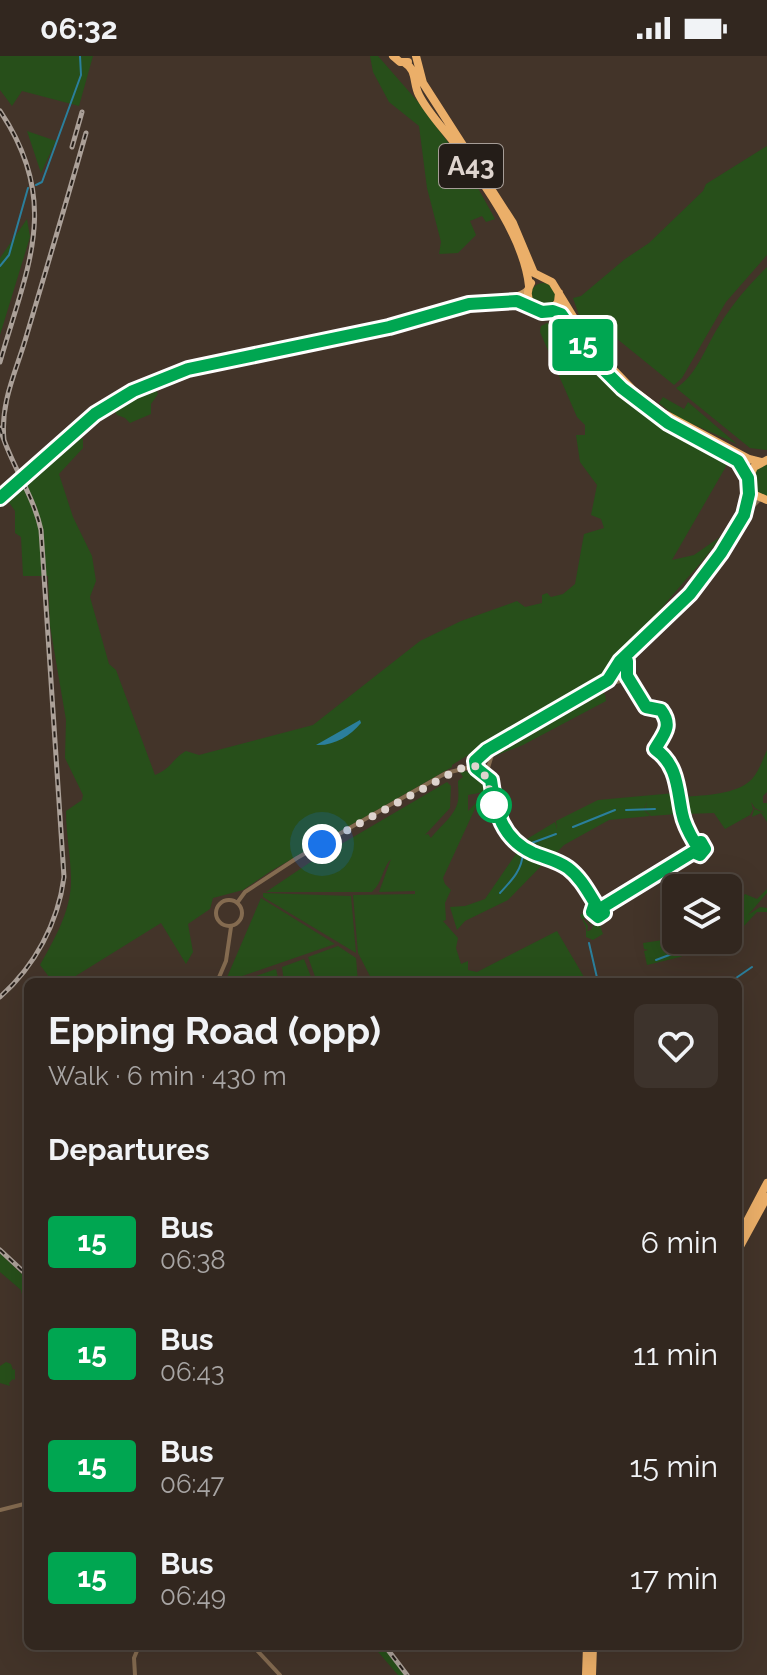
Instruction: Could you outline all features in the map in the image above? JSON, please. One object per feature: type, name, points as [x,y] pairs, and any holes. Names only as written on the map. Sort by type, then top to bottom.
[{"type":"highway","points":[[393,56],[405,63]]},
{"type":"highway","name":"A43","points":[[532,306],[525,265],[513,237],[477,176],[418,94],[413,72],[410,65],[405,63],[415,56],[423,83],[517,229],[534,273],[552,282],[594,348],[634,391],[686,427],[749,459],[765,460]]},
{"type":"highway","points":[[528,288],[534,280],[543,278]]},
{"type":"highway","points":[[551,311],[558,302],[559,292]]},
{"type":"highway","points":[[532,306],[542,312],[561,314],[592,358],[641,405],[738,461],[753,493],[764,499]]},
{"type":"highway","points":[[749,482],[751,470],[765,460]]},
{"type":"highway","points":[[742,1230],[767,1183]]},
{"type":"highway","points":[[742,1243],[767,1197]]},
{"type":"highway","points":[[589,1675],[590,1650]]},
{"type":"main road","points":[[0,498],[95,414],[133,391],[163,378],[223,361],[389,327],[484,298],[519,296],[528,288]]},
{"type":"main road","points":[[469,304],[504,301],[532,306]]},
{"type":"street","points":[[744,515],[749,482]]},
{"type":"street","points":[[603,684],[614,668],[700,581],[752,504],[764,499]]},
{"type":"street","points":[[475,766],[479,756],[494,746],[593,688],[626,679],[630,653]]},
{"type":"street","points":[[614,668],[626,669]]},
{"type":"street","points":[[612,675],[617,682]]},
{"type":"street","points":[[475,766],[478,770],[486,769],[494,746]]},
{"type":"street","points":[[479,756],[488,759]]},
{"type":"street","points":[[237,903],[245,892],[297,858],[446,773],[475,766]]},
{"type":"street","points":[[231,926],[218,921],[216,909],[225,901],[237,903]]},
{"type":"street","points":[[231,926],[238,922],[242,914],[237,903]]},
{"type":"street","points":[[219,978],[226,961],[231,926]]},
{"type":"street","points":[[0,1510],[24,1504]]},
{"type":"street","points":[[135,1675],[134,1658],[137,1650]]},
{"type":"street","points":[[257,1650],[280,1675]]},
{"type":"green space","points":[[0,56],[93,56],[79,106],[22,91],[12,106],[0,90]]},
{"type":"green space","points":[[370,56],[378,56],[419,103],[467,168],[495,219],[486,222],[482,216],[470,221],[476,235],[458,253],[439,254],[441,242],[427,188],[419,126],[389,102],[373,72]]},
{"type":"green space","points":[[27,131],[56,141],[41,173]]},
{"type":"green space","points":[[767,146],[767,255],[726,302],[682,378],[674,385],[616,338],[581,321],[573,298],[581,296],[649,243],[703,191],[706,184]]},
{"type":"green space","points":[[27,219],[30,237],[0,335],[0,258]]},
{"type":"green space","points":[[767,267],[767,450],[750,448],[676,388],[695,368],[735,302]]},
{"type":"green space","points":[[543,283],[552,286],[555,295],[552,304],[543,307],[534,304],[531,295],[534,286]]},
{"type":"green space","points":[[547,323],[562,330],[589,366],[622,394],[674,431],[728,463],[672,560],[694,555],[720,537],[646,631],[682,594],[715,550],[718,552],[686,596],[603,674],[543,715],[540,711],[530,723],[473,752],[243,890],[213,898],[210,909],[188,924],[193,952],[186,964],[161,923],[72,978],[50,978],[40,965],[61,925],[70,892],[66,811],[82,800],[83,795],[65,758],[66,720],[50,626],[48,576],[23,576],[21,537],[15,533],[15,511],[6,498],[80,436],[83,439],[83,448],[59,474],[73,517],[92,556],[96,581],[90,597],[109,664],[116,670],[155,775],[186,751],[199,755],[313,725],[420,641],[461,621],[517,601],[525,607],[542,603],[542,595],[547,593],[551,597],[563,594],[575,584],[584,534],[604,528],[601,519],[591,515],[597,485],[580,462],[576,435],[585,435],[585,425],[577,417],[540,332],[541,326]]},
{"type":"green space","points":[[156,389],[158,394],[151,404],[151,414],[130,423],[113,409]]},
{"type":"green space","points":[[663,397],[684,409],[688,402],[737,444],[677,417],[659,403]]},
{"type":"green space","points":[[767,464],[767,496],[757,492],[752,481],[755,471]]},
{"type":"green space","points":[[598,691],[605,694],[606,701],[523,745],[495,756],[502,746]]},
{"type":"green space","points":[[767,750],[767,792],[763,803],[767,803],[767,822],[761,813],[752,817],[754,809],[765,813],[751,802],[753,809],[750,815],[725,829],[714,813],[686,814],[684,797],[720,793],[746,784],[757,772]]},
{"type":"green space","points":[[460,772],[486,778],[490,786],[489,796],[484,792],[468,795],[468,811],[479,800],[443,878],[451,890],[445,903],[446,920],[443,921],[458,938],[456,948],[461,964],[468,961],[468,970],[477,972],[557,931],[585,978],[371,978],[358,953],[353,895],[415,894],[415,891],[379,892],[391,859],[372,892],[266,892],[309,863],[447,782],[451,786],[450,808],[425,835],[431,838],[454,811],[458,801],[458,781],[463,777]]},
{"type":"green space","points":[[675,793],[677,814],[651,816],[645,810],[647,801],[644,810],[650,816],[609,820],[564,845],[554,855],[522,842],[555,822],[557,830],[556,821],[598,800]]},
{"type":"green space","points":[[520,848],[560,865],[566,872],[546,861],[508,900],[465,921],[457,930],[450,907],[485,899]]},
{"type":"green space","points":[[767,889],[748,915],[760,907],[767,908],[767,912],[757,912],[742,927],[742,898],[745,894],[757,899]]},
{"type":"green space","points":[[263,893],[351,896],[356,953],[263,897]]},
{"type":"green space","points":[[261,898],[335,944],[237,978],[227,978]]},
{"type":"green space","points":[[588,911],[590,915],[583,919],[588,926],[587,931],[594,924],[587,920],[591,917],[599,924],[603,934],[593,940],[586,937],[586,927],[580,915]]},
{"type":"green space","points":[[662,940],[662,954],[687,954],[647,965],[644,951],[648,950],[644,949],[643,943]]},
{"type":"green space","points":[[338,946],[356,958],[358,978],[316,978],[308,957]]},
{"type":"green space","points":[[304,959],[311,978],[283,978],[282,967]]},
{"type":"green space","points":[[276,969],[278,978],[250,978]]},
{"type":"green space","points":[[0,1253],[24,1276],[24,1304],[21,1290],[0,1272]]},
{"type":"green space","points":[[6,1362],[15,1369],[15,1380],[9,1383],[10,1386],[0,1383],[0,1366]]},
{"type":"green space","points":[[376,1650],[387,1650],[405,1675],[398,1675]]},
{"type":"water","points":[[360,720],[357,728],[347,736],[329,744],[316,745]]},
{"type":"waterway","points":[[36,185],[42,182],[81,75],[80,56]]},
{"type":"waterway","points":[[0,266],[9,255],[28,188]]},
{"type":"waterway","points":[[626,810],[655,809]]},
{"type":"waterway","points":[[573,827],[615,810]]},
{"type":"waterway","points":[[529,844],[556,834]]},
{"type":"waterway","points":[[500,893],[518,870],[523,853]]},
{"type":"waterway","points":[[589,943],[597,978]]},
{"type":"waterway","points":[[656,960],[672,954]]},
{"type":"waterway","points":[[736,978],[752,967]]},
{"type":"railway","points":[[0,111],[19,144],[30,176],[34,206],[28,265],[0,362]]},
{"type":"railway","points":[[72,147],[82,112]]},
{"type":"railway","points":[[4,440],[4,412],[10,386],[86,133]]},
{"type":"railway","points":[[0,428],[41,530],[64,877],[56,911],[43,943],[24,972],[0,997]]},
{"type":"railway","points":[[0,1250],[24,1272]]},
{"type":"railway","points":[[388,1650],[407,1675]]},
{"type":"bus line","name":"15","points":[[0,498],[95,414],[133,391],[163,378],[223,361],[389,327],[469,304],[521,302],[542,312],[561,314],[592,358],[622,388],[668,423],[738,461],[747,473],[749,486],[744,515],[714,563],[678,606],[620,661],[608,680],[487,750],[475,761],[476,768],[491,780],[495,809],[506,831],[531,852],[552,859],[575,874],[595,903],[592,912],[598,917],[604,913],[603,907],[693,852],[700,855],[705,849],[701,842],[695,843],[686,827],[675,773],[655,749],[668,722],[661,710],[646,707],[627,676],[627,661]]},
{"type":"route","points":[[322,844],[446,773],[459,769],[475,766],[483,770],[494,805]]}]
